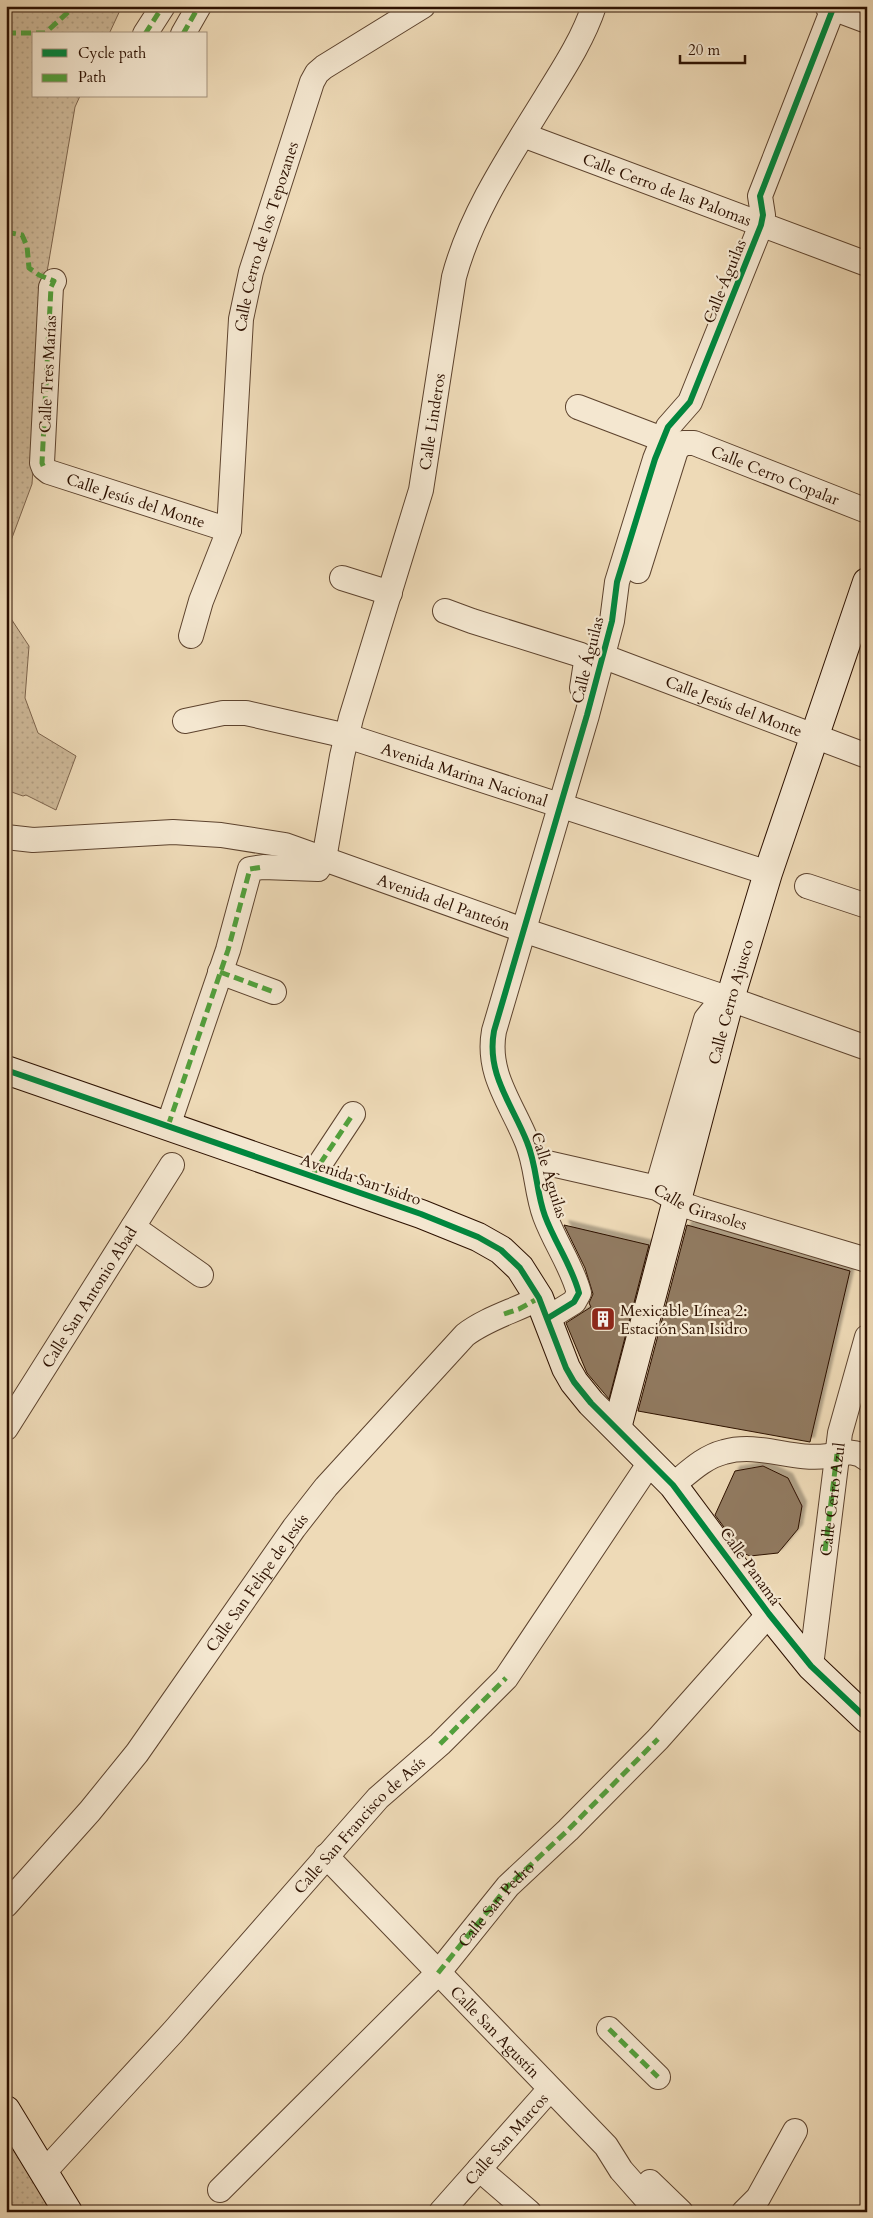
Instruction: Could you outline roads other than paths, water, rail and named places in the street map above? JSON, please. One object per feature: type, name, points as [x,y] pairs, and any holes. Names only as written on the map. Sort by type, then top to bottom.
[{"type":"street","points":[[146,32],[164,6]]},
{"type":"street","points":[[184,32],[199,6]]},
{"type":"street","name":"Calle Cerro de los Tepozanes","points":[[191,636],[201,601],[229,530],[241,319],[244,301],[251,272],[312,82],[317,73],[324,67],[423,6]]},
{"type":"street","name":"Calle Linderos","points":[[324,859],[347,736],[421,490],[441,355],[458,262],[468,234],[523,135],[577,46],[594,6]]},
{"type":"street","points":[[831,7],[867,21]]},
{"type":"street","name":"Calle Águilas","points":[[544,1308],[574,1302],[579,1293],[566,1259],[545,1216],[534,1160],[495,1073],[492,1054],[494,1031],[578,746],[612,621],[617,582],[672,441],[668,427],[690,402],[761,225],[763,215],[760,196],[831,7]]},
{"type":"street","name":"Calle Cerro de las Palomas","points":[[523,135],[867,264]]},
{"type":"street","name":"Calle Tres Marías","points":[[44,468],[42,463],[51,287],[54,281]]},
{"type":"street","name":"Calle Cerro Copalar","points":[[578,406],[672,441],[694,443],[867,511]]},
{"type":"street","name":"Calle Jesús del Monte","points":[[44,468],[49,472],[229,530]]},
{"type":"street","points":[[342,578],[390,593]]},
{"type":"street","name":"Calle Cerro Ajusco","points":[[617,1428],[668,1194],[768,873],[867,582]]},
{"type":"street","points":[[445,611],[584,657],[586,662],[576,729],[578,746]]},
{"type":"street","name":"Calle Jesús del Monte","points":[[602,656],[867,756]]},
{"type":"street","name":"Avenida Marina Nacional","points":[[185,721],[222,713],[246,713],[347,736],[768,873]]},
{"type":"street","name":"Avenida del Panteón","points":[[6,837],[33,840],[174,832],[221,835],[285,845],[523,930],[867,1048]]},
{"type":"street","points":[[168,1126],[220,972],[250,869],[263,867],[318,869],[324,859]]},
{"type":"street","points":[[807,886],[867,906]]},
{"type":"street","points":[[220,972],[274,992]]},
{"type":"street","name":"Avenida San Isidro","points":[[6,1070],[421,1214],[478,1237],[500,1250],[520,1268],[544,1308],[566,1368],[574,1382],[617,1428]]},
{"type":"street","points":[[312,1176],[353,1114]]},
{"type":"street","name":"Calle Girasoles","points":[[534,1160],[668,1194],[699,1210],[867,1260]]},
{"type":"street","name":"Calle San Antonio Abad","points":[[6,1428],[172,1165]]},
{"type":"street","points":[[133,1227],[200,1275]]},
{"type":"street","name":"Calle San Felipe de Jesús","points":[[6,1905],[90,1812],[137,1753],[294,1528],[326,1487],[465,1335],[477,1326],[504,1314],[519,1309],[544,1308]]},
{"type":"street","name":"Calle Cerro Azul","points":[[811,1666],[837,1454],[867,1337]]},
{"type":"street","name":"Calle Panamá","points":[[617,1428],[673,1485],[769,1614],[811,1666],[867,1719]]},
{"type":"street","points":[[673,1485],[708,1457],[741,1448],[816,1457],[848,1452],[857,1453],[867,1459]]},
{"type":"street","name":"Calle San Francisco de Asís","points":[[44,2172],[173,2032],[378,1798],[440,1744],[506,1678],[651,1461]]},
{"type":"street","name":"Calle San Pedro","points":[[220,2190],[438,1973],[508,1886],[568,1830],[658,1739],[769,1614]]},
{"type":"street","name":"Calle San Agustín","points":[[326,1856],[606,2146],[621,2170],[658,2212]]},
{"type":"street","points":[[609,2029],[658,2077]]},
{"type":"street","name":"Calle San Marcos","points":[[441,2212],[550,2089]]},
{"type":"street","points":[[6,2110],[68,2212]]},
{"type":"street","points":[[744,2212],[758,2198],[796,2132]]},
{"type":"street","points":[[606,2146],[636,2169],[681,2212]]},
{"type":"street","points":[[479,2168],[529,2212]]},
{"type":"place","name":"Mexicable Línea 2: Estación San Isidro","points":[[603,1319]]}]
